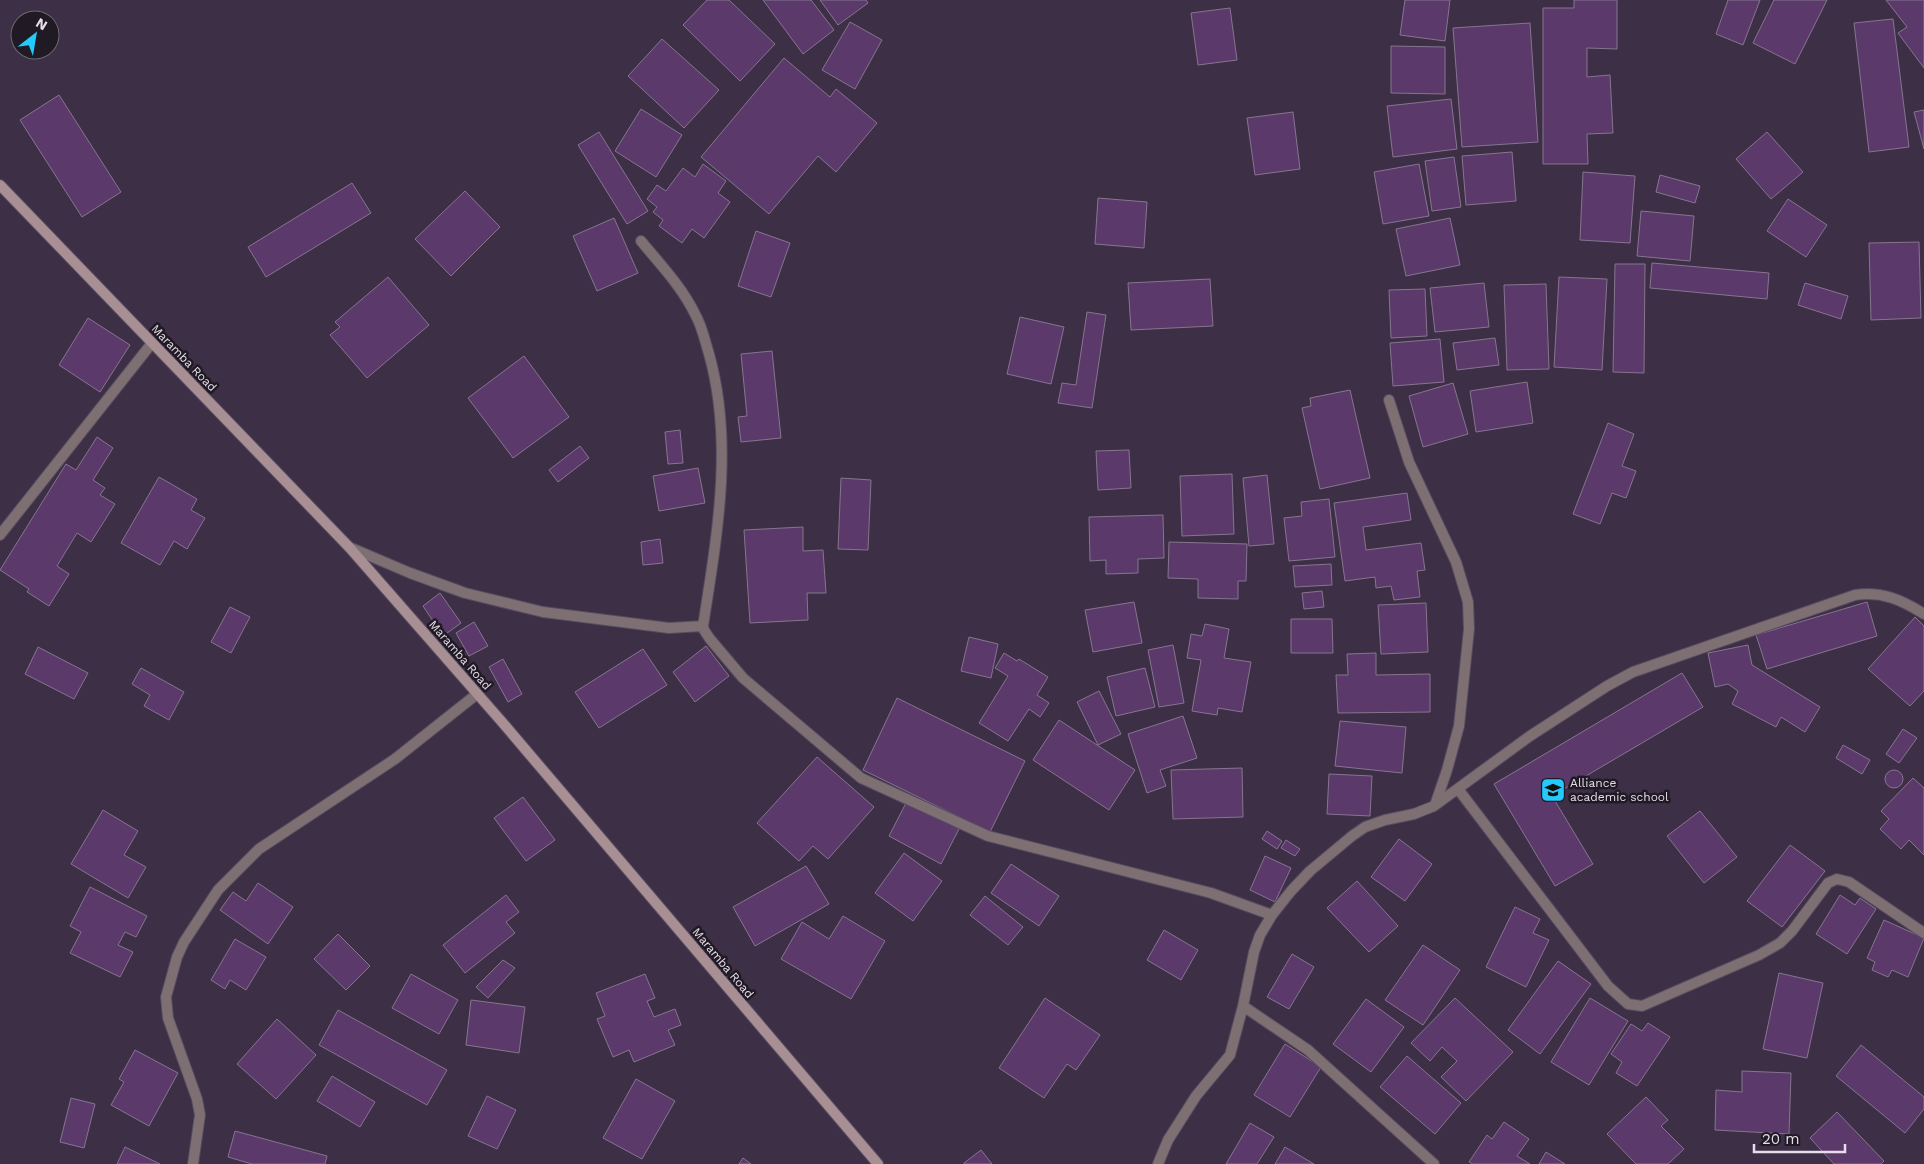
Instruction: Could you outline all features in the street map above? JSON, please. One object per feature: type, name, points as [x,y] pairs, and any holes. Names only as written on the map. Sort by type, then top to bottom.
[{"type":"street","name":"Maramba Road","points":[[0,185],[349,547],[878,1164]]},
{"type":"street","points":[[641,241],[684,294],[696,315],[713,371],[720,414],[722,464],[715,544],[703,626],[710,639],[743,678],[861,778],[988,836],[1210,893],[1272,915]]},
{"type":"street","points":[[0,535],[152,343]]},
{"type":"street","points":[[1389,400],[1409,462],[1456,562],[1468,602],[1468,638],[1459,726],[1447,770],[1434,806]]},
{"type":"street","points":[[349,547],[410,573],[465,593],[543,612],[669,628],[703,626]]},
{"type":"street","points":[[1158,1164],[1168,1140],[1196,1096],[1230,1055],[1243,1006],[1254,952],[1260,935],[1272,915],[1291,891],[1310,871],[1352,836],[1365,827],[1385,820],[1414,814],[1434,806],[1530,736],[1607,686],[1633,672],[1855,595],[1882,594],[1904,602],[1924,614]]},
{"type":"street","points":[[193,1164],[200,1115],[198,1099],[168,1018],[166,997],[177,958],[184,942],[218,890],[259,848],[395,759],[477,694]]},
{"type":"street","points":[[1458,789],[1608,986],[1628,1004],[1642,1006],[1759,955],[1780,943],[1792,931],[1828,883],[1837,879],[1849,882],[1924,933]]},
{"type":"street","points":[[1243,1006],[1308,1050],[1434,1164]]},
{"type":"building","points":[[707,0],[729,0],[775,44],[740,81],[683,25]]},
{"type":"building","points":[[763,0],[811,0],[834,30],[803,54]]},
{"type":"building","points":[[820,0],[866,0],[868,3],[838,25]]},
{"type":"building","points":[[1405,0],[1450,0],[1445,41],[1400,35]]},
{"type":"building","points":[[1574,0],[1617,0],[1617,49],[1587,48],[1587,77],[1610,75],[1613,133],[1587,134],[1588,164],[1543,164],[1543,8],[1574,8]]},
{"type":"building","points":[[1728,0],[1760,0],[1743,45],[1716,34]]},
{"type":"building","points":[[1774,0],[1827,0],[1795,64],[1753,43]]},
{"type":"building","points":[[1886,0],[1924,0],[1924,68],[1898,33],[1907,27]]},
{"type":"building","points":[[1230,8],[1237,60],[1198,65],[1191,13]]},
{"type":"building","points":[[1893,19],[1909,147],[1869,152],[1854,23]]},
{"type":"building","points":[[850,22],[882,40],[855,89],[822,70]]},
{"type":"building","points":[[1530,23],[1538,142],[1462,147],[1453,28]]},
{"type":"building","points":[[662,39],[719,90],[684,128],[628,76]]},
{"type":"building","points":[[1391,46],[1445,47],[1445,94],[1391,93]]},
{"type":"building","points":[[784,58],[830,97],[836,89],[877,123],[836,172],[818,156],[769,214],[701,157]]},
{"type":"building","points":[[59,95],[121,192],[82,217],[20,120]]},
{"type":"building","points":[[1451,99],[1457,149],[1393,157],[1387,106]]},
{"type":"building","points":[[641,109],[682,135],[656,177],[615,151]]},
{"type":"building","points":[[1924,110],[1924,149],[1914,112]]},
{"type":"building","points":[[1293,112],[1300,169],[1255,175],[1247,118]]},
{"type":"building","points":[[599,132],[648,211],[627,224],[578,145]]},
{"type":"building","points":[[1767,132],[1803,172],[1771,199],[1736,159]]},
{"type":"building","points":[[1512,152],[1516,201],[1466,205],[1462,156]]},
{"type":"building","points":[[1454,157],[1461,207],[1432,211],[1425,161]]},
{"type":"building","points":[[703,164],[726,181],[718,193],[730,202],[704,238],[692,229],[682,243],[659,226],[663,220],[653,212],[657,207],[647,199],[657,185],[666,191],[683,168],[695,177]]},
{"type":"building","points":[[1419,164],[1429,216],[1383,224],[1374,172]]},
{"type":"building","points":[[1583,172],[1635,176],[1630,243],[1580,240]]},
{"type":"building","points":[[1660,175],[1700,186],[1695,203],[1656,192]]},
{"type":"building","points":[[352,183],[371,213],[266,277],[248,247]]},
{"type":"building","points":[[465,191],[500,227],[451,276],[415,239]]},
{"type":"building","points":[[1098,198],[1147,202],[1144,248],[1095,244]]},
{"type":"building","points":[[1788,199],[1827,225],[1806,257],[1767,231]]},
{"type":"building","points":[[1641,211],[1694,216],[1690,261],[1637,256]]},
{"type":"building","points":[[614,218],[638,273],[597,291],[573,236]]},
{"type":"building","points":[[1450,218],[1460,265],[1406,276],[1396,229]]},
{"type":"building","points":[[756,231],[790,243],[771,297],[738,286]]},
{"type":"building","points":[[1919,242],[1921,318],[1871,320],[1869,243]]},
{"type":"building","points":[[1652,263],[1769,273],[1767,299],[1650,288]]},
{"type":"building","points":[[1615,264],[1645,264],[1644,373],[1613,372]]},
{"type":"building","points":[[388,277],[429,325],[367,378],[330,335],[340,327],[335,322]]},
{"type":"building","points":[[1559,277],[1607,279],[1602,370],[1554,367]]},
{"type":"building","points":[[1210,279],[1213,326],[1131,330],[1128,283]]},
{"type":"building","points":[[1484,283],[1489,327],[1435,332],[1430,288]]},
{"type":"building","points":[[1805,283],[1848,296],[1841,319],[1798,305]]},
{"type":"building","points":[[1546,284],[1549,369],[1507,370],[1504,285]]},
{"type":"building","points":[[1425,289],[1427,336],[1391,338],[1389,290]]},
{"type":"building","points":[[1087,312],[1106,315],[1092,408],[1058,403],[1062,383],[1076,385]]},
{"type":"building","points":[[1020,317],[1064,327],[1051,384],[1007,374]]},
{"type":"building","points":[[88,318],[130,345],[100,392],[59,365]]},
{"type":"building","points":[[1495,338],[1499,365],[1457,370],[1453,343]]},
{"type":"building","points":[[1440,339],[1444,382],[1393,386],[1390,343]]},
{"type":"building","points":[[772,351],[781,438],[741,442],[738,417],[747,416],[741,354]]},
{"type":"building","points":[[524,356],[569,417],[513,458],[468,398]]},
{"type":"building","points":[[1527,382],[1533,423],[1476,432],[1470,391]]},
{"type":"building","points":[[1453,383],[1468,434],[1423,447],[1409,396]]},
{"type":"building","points":[[1350,390],[1370,478],[1320,489],[1302,408],[1311,406],[1310,398]]},
{"type":"building","points":[[1608,423],[1634,434],[1622,466],[1636,471],[1626,498],[1612,493],[1600,524],[1573,514]]},
{"type":"building","points":[[680,430],[683,463],[668,464],[665,432]]},
{"type":"building","points":[[97,437],[113,448],[93,480],[105,488],[100,495],[115,504],[91,542],[77,533],[57,566],[69,574],[49,606],[27,592],[29,589],[0,570],[66,464],[76,470]]},
{"type":"building","points":[[580,446],[589,458],[558,482],[549,470]]},
{"type":"building","points":[[1129,450],[1131,488],[1098,490],[1096,451]]},
{"type":"building","points":[[698,468],[705,503],[659,511],[653,476]]},
{"type":"building","points":[[1232,474],[1234,534],[1182,536],[1180,476]]},
{"type":"building","points":[[1267,475],[1274,544],[1249,546],[1243,478]]},
{"type":"building","points":[[159,477],[197,499],[191,510],[205,518],[187,549],[174,541],[160,565],[121,543]]},
{"type":"building","points":[[841,478],[871,480],[868,550],[838,549]]},
{"type":"building","points":[[1407,493],[1411,520],[1363,527],[1366,550],[1421,543],[1425,570],[1417,571],[1420,597],[1394,600],[1391,586],[1376,588],[1375,577],[1345,581],[1334,503]]},
{"type":"building","points":[[1329,499],[1335,557],[1289,561],[1284,518],[1302,516],[1301,502]]},
{"type":"building","points":[[1163,515],[1164,558],[1138,559],[1138,573],[1106,574],[1106,560],[1090,561],[1089,517]]},
{"type":"building","points":[[803,527],[803,551],[823,550],[826,593],[807,593],[808,620],[750,623],[744,530]]},
{"type":"building","points":[[660,539],[663,563],[643,565],[641,542]]},
{"type":"building","points":[[1169,542],[1247,544],[1246,581],[1238,581],[1238,599],[1198,598],[1198,579],[1168,578]]},
{"type":"building","points":[[1331,564],[1332,585],[1295,587],[1293,566]]},
{"type":"building","points":[[1322,591],[1324,607],[1304,609],[1302,593]]},
{"type":"building","points":[[440,593],[461,623],[443,636],[423,606]]},
{"type":"building","points":[[1134,602],[1142,643],[1093,652],[1085,610]]},
{"type":"building","points":[[1867,602],[1877,636],[1767,669],[1756,635]]},
{"type":"building","points":[[1426,603],[1428,652],[1381,654],[1378,605]]},
{"type":"building","points":[[230,607],[250,617],[231,653],[211,642]]},
{"type":"building","points":[[1915,617],[1924,626],[1924,691],[1910,706],[1868,669]]},
{"type":"building","points":[[1291,619],[1332,619],[1333,653],[1291,653]]},
{"type":"building","points":[[474,622],[488,646],[469,656],[456,633]]},
{"type":"building","points":[[1205,624],[1229,629],[1224,658],[1251,662],[1242,712],[1218,708],[1217,715],[1192,711],[1201,660],[1187,658],[1191,634],[1202,636]]},
{"type":"building","points":[[969,637],[998,644],[991,678],[961,671]]},
{"type":"building","points":[[1173,645],[1184,703],[1159,707],[1148,650]]},
{"type":"building","points":[[1748,645],[1752,665],[1820,707],[1805,732],[1781,717],[1776,727],[1732,704],[1738,691],[1728,684],[1715,687],[1708,653]]},
{"type":"building","points":[[706,646],[729,676],[695,702],[673,672]]},
{"type":"building","points":[[38,647],[88,673],[74,699],[25,674]]},
{"type":"building","points":[[643,649],[667,685],[599,728],[575,692]]},
{"type":"building","points":[[1004,653],[1017,661],[1019,659],[1048,677],[1037,695],[1049,703],[1040,717],[1029,709],[1008,741],[979,723],[1008,676],[995,668]]},
{"type":"building","points":[[1376,653],[1376,675],[1430,674],[1430,712],[1338,713],[1336,675],[1348,675],[1347,654]]},
{"type":"building","points":[[503,659],[522,694],[508,702],[489,667]]},
{"type":"building","points":[[141,668],[184,692],[169,720],[144,706],[150,695],[132,684]]},
{"type":"building","points":[[1145,668],[1155,707],[1116,716],[1107,677]]},
{"type":"building","points":[[1682,673],[1703,707],[1552,796],[1593,864],[1555,886],[1494,784]]},
{"type":"building","points":[[1099,691],[1121,734],[1098,745],[1077,702]]},
{"type":"building","points":[[897,698],[1025,761],[990,832],[863,770]]},
{"type":"building","points":[[1183,716],[1197,758],[1160,770],[1166,786],[1147,793],[1128,734]]},
{"type":"building","points":[[1059,720],[1135,770],[1109,810],[1033,760]]},
{"type":"building","points":[[1340,721],[1406,727],[1402,773],[1335,766]]},
{"type":"building","points":[[1903,729],[1917,738],[1899,763],[1886,754]]},
{"type":"building","points":[[1843,745],[1870,760],[1862,774],[1836,758]]},
{"type":"building","points":[[817,757],[874,807],[828,859],[813,846],[799,861],[757,823]]},
{"type":"building","points":[[1242,768],[1243,817],[1173,819],[1171,770]]},
{"type":"building","points":[[1894,770],[1900,773],[1903,779],[1900,785],[1894,788],[1888,785],[1885,779],[1888,773]]},
{"type":"building","points":[[1329,774],[1372,776],[1370,816],[1327,814]]},
{"type":"building","points":[[1913,778],[1924,788],[1924,855],[1909,840],[1901,849],[1880,829],[1889,819],[1881,811]]},
{"type":"building","points":[[523,797],[555,840],[526,861],[494,818]]},
{"type":"building","points":[[907,801],[959,829],[941,864],[889,836]]},
{"type":"building","points":[[103,810],[138,831],[124,855],[146,867],[128,898],[71,864]]},
{"type":"building","points":[[1700,811],[1737,857],[1704,883],[1667,836]]},
{"type":"building","points":[[1267,831],[1282,841],[1277,849],[1262,839]]},
{"type":"building","points":[[1399,839],[1432,864],[1405,901],[1371,877]]},
{"type":"building","points":[[1286,840],[1300,849],[1295,856],[1281,848]]},
{"type":"building","points":[[1790,845],[1825,871],[1782,927],[1747,901]]},
{"type":"building","points":[[904,853],[942,881],[913,921],[875,893]]},
{"type":"building","points":[[1265,856],[1291,868],[1275,902],[1250,890]]},
{"type":"building","points":[[1011,864],[1059,896],[1039,926],[991,893]]},
{"type":"building","points":[[806,866],[829,904],[755,946],[733,907]]},
{"type":"building","points":[[1357,881],[1398,926],[1369,952],[1327,908]]},
{"type":"building","points":[[258,883],[293,907],[268,944],[220,910],[233,892],[246,901]]},
{"type":"building","points":[[90,887],[147,916],[136,937],[125,932],[118,945],[133,952],[120,977],[70,953],[81,932],[70,926]]},
{"type":"building","points":[[506,895],[519,912],[506,922],[515,933],[465,973],[443,945]]},
{"type":"building","points":[[1840,895],[1855,905],[1860,898],[1876,909],[1847,954],[1816,934]]},
{"type":"building","points":[[985,896],[1023,927],[1008,945],[970,915]]},
{"type":"building","points":[[1515,907],[1540,919],[1533,933],[1549,940],[1526,987],[1486,967]]},
{"type":"building","points":[[843,916],[885,941],[851,999],[781,959],[802,922],[829,939]]},
{"type":"building","points":[[1884,920],[1924,938],[1908,977],[1892,970],[1888,977],[1872,970],[1875,962],[1867,958]]},
{"type":"building","points":[[1164,930],[1198,950],[1181,980],[1147,960]]},
{"type":"building","points":[[338,934],[370,966],[346,990],[314,959]]},
{"type":"building","points":[[235,939],[266,957],[246,990],[230,980],[225,989],[211,980]]},
{"type":"building","points":[[1423,945],[1460,970],[1423,1025],[1385,1000]]},
{"type":"building","points":[[1292,954],[1314,967],[1289,1009],[1267,997]]},
{"type":"building","points":[[503,960],[515,968],[488,998],[476,987]]},
{"type":"building","points":[[1558,961],[1591,984],[1540,1054],[1508,1030]]},
{"type":"building","points":[[1779,973],[1823,983],[1807,1058],[1763,1049]]},
{"type":"building","points":[[411,974],[458,1000],[439,1034],[392,1008]]},
{"type":"building","points":[[645,974],[655,998],[647,1001],[654,1017],[675,1009],[681,1025],[668,1030],[675,1045],[634,1062],[629,1050],[613,1057],[597,1019],[605,1016],[596,993]]},
{"type":"building","points":[[1045,998],[1100,1035],[1076,1070],[1067,1064],[1044,1098],[999,1068]]},
{"type":"building","points":[[1455,998],[1513,1052],[1466,1101],[1441,1077],[1457,1061],[1442,1047],[1430,1061],[1411,1043]]},
{"type":"building","points":[[1590,998],[1628,1021],[1589,1085],[1551,1062]]},
{"type":"building","points":[[1366,999],[1404,1027],[1371,1072],[1333,1044]]},
{"type":"building","points":[[471,1000],[525,1007],[519,1053],[466,1045]]},
{"type":"building","points":[[338,1010],[447,1070],[427,1105],[319,1045]]},
{"type":"building","points":[[277,1019],[316,1055],[276,1099],[237,1064]]},
{"type":"building","points":[[1648,1023],[1670,1037],[1637,1086],[1616,1073],[1622,1062],[1611,1054],[1631,1024],[1642,1031]]},
{"type":"building","points":[[1285,1044],[1321,1067],[1290,1117],[1254,1095]]},
{"type":"building","points":[[1861,1045],[1924,1097],[1924,1109],[1905,1133],[1836,1076]]},
{"type":"building","points":[[135,1050],[178,1073],[149,1126],[111,1105],[124,1082],[119,1079]]},
{"type":"building","points":[[1407,1056],[1461,1103],[1435,1134],[1380,1087]]},
{"type":"building","points":[[1742,1071],[1791,1073],[1789,1134],[1715,1130],[1716,1090],[1742,1092]]},
{"type":"building","points":[[332,1076],[375,1102],[360,1127],[317,1101]]},
{"type":"building","points":[[636,1079],[675,1101],[642,1159],[603,1138]]},
{"type":"building","points":[[487,1096],[516,1110],[497,1149],[468,1136]]},
{"type":"building","points":[[1646,1097],[1668,1120],[1661,1126],[1684,1149],[1668,1164],[1636,1164],[1607,1134]]},
{"type":"building","points":[[71,1098],[95,1104],[84,1148],[60,1142]]},
{"type":"building","points":[[1837,1112],[1884,1161],[1881,1164],[1834,1164],[1810,1138]]},
{"type":"building","points":[[1504,1122],[1529,1139],[1517,1156],[1530,1164],[1473,1164],[1469,1162],[1487,1135],[1492,1139]]},
{"type":"building","points":[[1250,1123],[1274,1137],[1257,1164],[1226,1164]]},
{"type":"building","points":[[235,1131],[327,1156],[325,1164],[252,1164],[228,1157]]},
{"type":"building","points":[[125,1147],[160,1164],[117,1164]]},
{"type":"building","points":[[1285,1147],[1314,1164],[1275,1164]]},
{"type":"building","points":[[981,1150],[992,1164],[964,1164],[964,1163]]},
{"type":"building","points":[[1546,1152],[1565,1164],[1539,1164]]},
{"type":"building","points":[[743,1158],[751,1164],[739,1164]]},
{"type":"place","name":"Alliance academic school","points":[[1553,790]]}]
